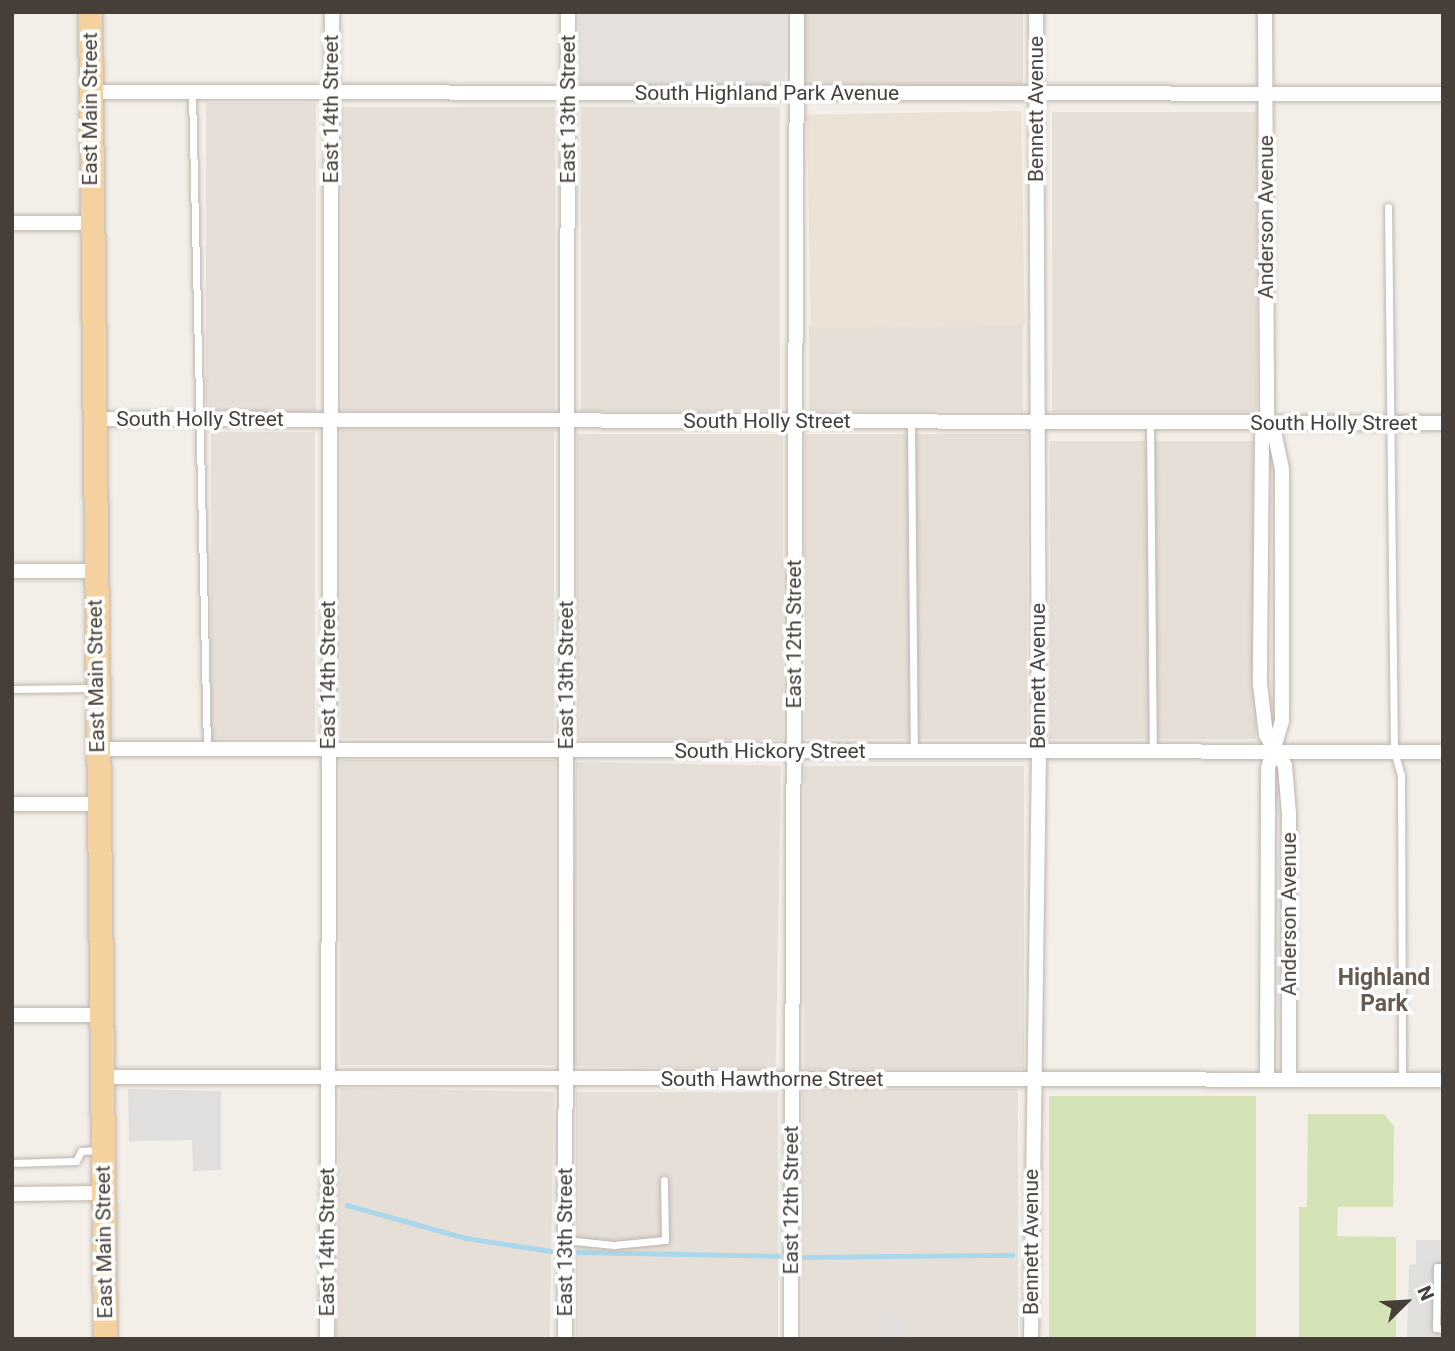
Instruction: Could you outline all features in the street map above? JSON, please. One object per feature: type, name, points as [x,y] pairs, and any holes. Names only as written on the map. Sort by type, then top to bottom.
[{"type":"main road","name":"East Main Street","points":[[90,12],[92,419],[105,1339]]},
{"type":"street","name":"East 14th Street","points":[[327,1339],[328,420],[332,12]]},
{"type":"street","name":"East 13th Street","points":[[565,1339],[568,12]]},
{"type":"street","name":"East 12th Street","points":[[791,1339],[797,12]]},
{"type":"street","name":"Bennett Avenue","points":[[1031,1339],[1031,1079],[1039,751],[1036,12]]},
{"type":"street","name":"Anderson Avenue","points":[[1265,12],[1267,422],[1262,437],[1260,684],[1266,735],[1284,766],[1289,825],[1289,1080]]},
{"type":"street","name":"South Highland Park Avenue","points":[[90,92],[1443,94]]},
{"type":"street","points":[[12,223],[90,223]]},
{"type":"street","name":"South Holly Street","points":[[92,419],[1443,423]]},
{"type":"street","name":"Anderson Avenue","points":[[1267,422],[1276,436],[1282,470],[1282,721],[1276,751],[1268,768],[1267,1080]]},
{"type":"street","points":[[12,571],[95,571]]},
{"type":"street","name":"South Hickory Street","points":[[97,750],[1443,752]]},
{"type":"street","points":[[12,804],[98,804]]},
{"type":"street","points":[[12,1015],[101,1015]]},
{"type":"street","name":"South Hawthorne Street","points":[[102,1077],[1443,1080]]},
{"type":"street","points":[[12,1194],[103,1193]]},
{"type":"lane","points":[[192,92],[202,419],[207,750]]},
{"type":"lane","points":[[1388,207],[1394,751],[1401,775],[1402,1080]]},
{"type":"lane","points":[[911,421],[914,751]]},
{"type":"lane","points":[[1150,422],[1153,751]]},
{"type":"lane","points":[[12,689],[97,688]]},
{"type":"lane","points":[[12,1163],[76,1161],[81,1151],[103,1150]]},
{"type":"lane","points":[[564,1240],[614,1244],[665,1240],[664,1180]]},
{"type":"lane","points":[[1443,1267],[1437,1267],[1436,1328],[1443,1329]]},
{"type":"shaded area","points":[[579,12],[785,12],[785,86],[579,86]]},
{"type":"shaded area","points":[[804,12],[1023,12],[1023,88],[804,88]]},
{"type":"shaded area","points":[[206,103],[316,103],[316,412],[206,412]]},
{"type":"shaded area","points":[[342,107],[555,107],[555,410],[342,410]]},
{"type":"shaded area","points":[[581,107],[780,107],[780,411],[581,411]]},
{"type":"shaded area","points":[[1021,111],[1025,325],[811,329],[807,115]]},
{"type":"shaded area","points":[[1052,112],[1257,112],[1257,412],[1052,412]]},
{"type":"shaded area","points":[[809,325],[1023,325],[1023,411],[809,411]]},
{"type":"shaded area","points":[[341,430],[554,430],[554,738],[341,738]]},
{"type":"shaded area","points":[[211,432],[315,432],[315,738],[211,738]]},
{"type":"shaded area","points":[[577,434],[783,434],[783,740],[577,740]]},
{"type":"shaded area","points":[[805,434],[1027,434],[1027,739],[805,739]]},
{"type":"shaded area","points":[[1050,441],[1256,441],[1256,739],[1050,739]]},
{"type":"shaded area","points":[[340,760],[555,760],[555,1065],[340,1065]]},
{"type":"shaded area","points":[[576,762],[781,766],[776,1070],[571,1066]]},
{"type":"shaded area","points":[[804,766],[1024,766],[1024,1069],[804,1069]]},
{"type":"shaded area","points":[[340,1088],[554,1092],[550,1339],[336,1339]]},
{"type":"shaded area","points":[[128,1089],[221,1091],[221,1170],[193,1171],[192,1140],[129,1141]]},
{"type":"shaded area","points":[[802,1089],[1018,1089],[1018,1339],[802,1339]]},
{"type":"shaded area","points":[[576,1092],[778,1092],[778,1339],[576,1339]]},
{"type":"shaded area","points":[[1416,1240],[1443,1240],[1443,1339],[1407,1339],[1409,1265],[1416,1264]]},
{"type":"shaded area","points":[[880,1311],[906,1326],[908,1339],[880,1339]]},
{"type":"green space","points":[[1049,1096],[1256,1096],[1256,1339],[1049,1339]]},
{"type":"green space","points":[[1308,1114],[1384,1114],[1394,1126],[1393,1207],[1338,1207],[1337,1236],[1396,1237],[1396,1339],[1299,1339],[1299,1207],[1307,1207]]},
{"type":"waterway","points":[[347,1205],[466,1238],[551,1251]]},
{"type":"waterway","points":[[578,1252],[778,1256]]},
{"type":"waterway","points":[[804,1257],[1012,1255]]},
{"type":"district","name":"Highland Park","points":[[1384,991]]}]
